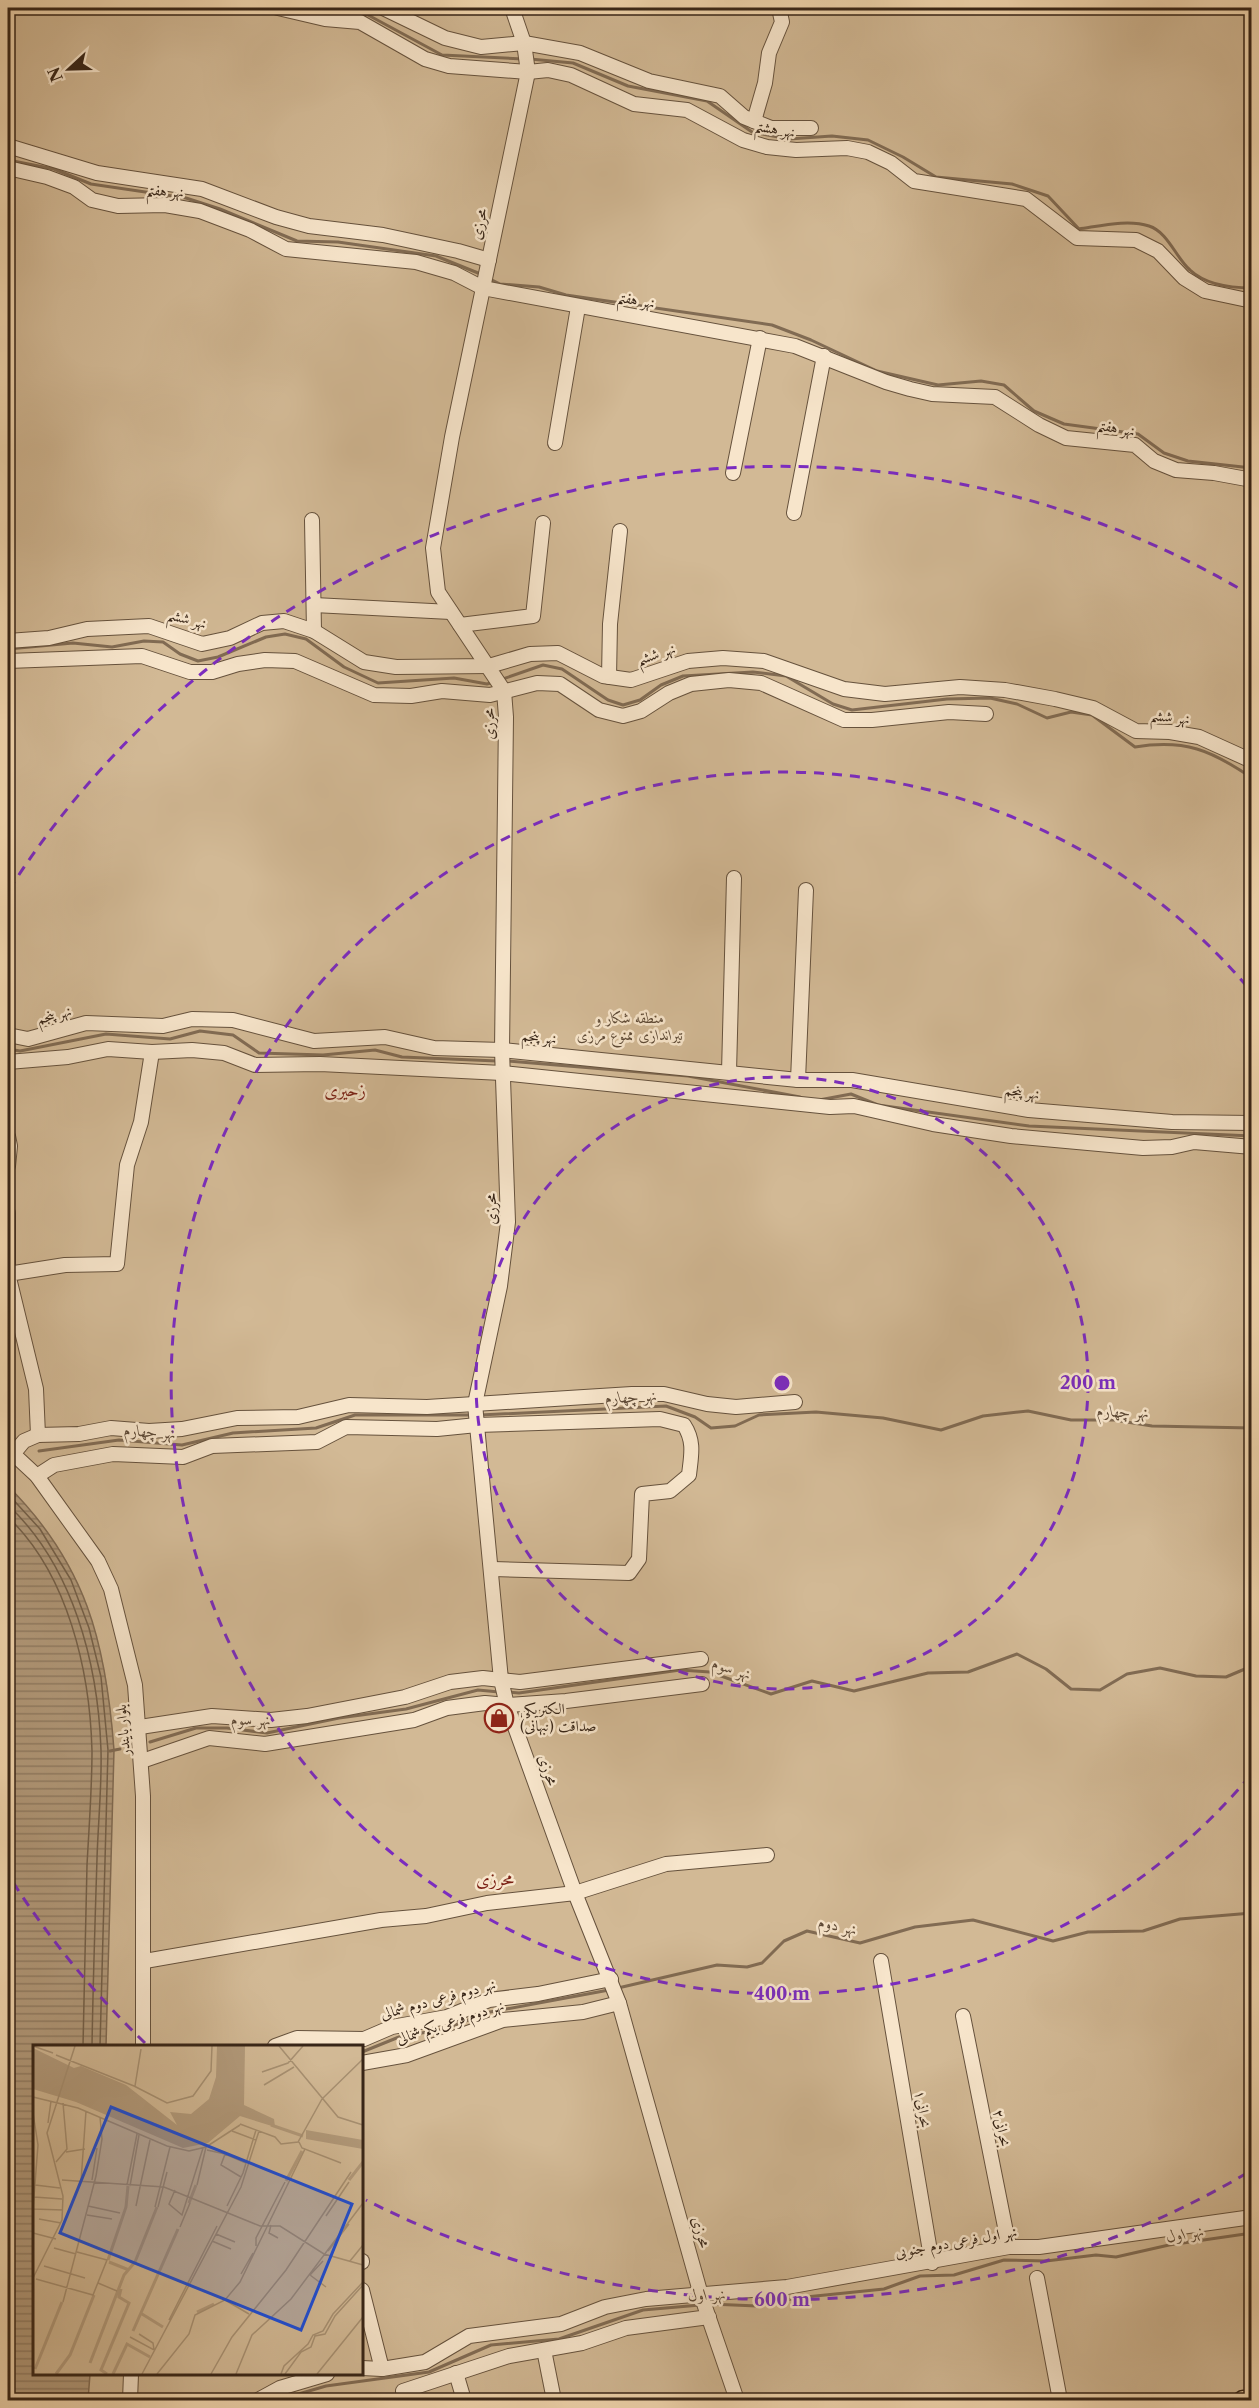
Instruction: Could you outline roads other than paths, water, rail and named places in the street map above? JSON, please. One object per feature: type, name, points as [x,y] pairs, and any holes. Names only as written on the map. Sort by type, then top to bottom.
[{"type":"main road","points":[[1243,2400],[1251,2400]]},
{"type":"street","name":"نهر هشتم","points":[[278,8],[326,19],[360,22],[425,58],[449,66],[526,58],[548,70],[571,75],[634,104],[687,110],[743,140],[767,147],[796,150],[847,148],[868,152],[891,163],[914,181],[1026,199],[1077,238],[1136,240],[1158,251],[1184,278],[1205,291],[1251,301]]},
{"type":"street","points":[[383,8],[445,38],[526,58],[580,53],[649,81],[720,96],[744,117],[771,128],[811,128]]},
{"type":"street","points":[[512,8],[526,58]]},
{"type":"street","points":[[754,121],[765,83],[769,53],[782,22],[779,8]]},
{"type":"street","name":"محرزی","points":[[526,58],[486,276],[452,437],[433,549],[438,592],[502,688],[506,717],[502,1060],[508,1222],[500,1286],[476,1415],[504,1692],[575,1893],[615,1990],[705,2306],[737,2400]]},
{"type":"street","points":[[8,146],[96,173],[202,189],[276,217],[309,226],[383,235],[458,250],[486,276]]},
{"type":"street","name":"نهر هفتم","points":[[8,168],[47,177],[74,187],[92,200],[118,206],[165,205],[200,211],[250,230],[286,249],[416,262],[454,273],[486,276],[578,307],[795,345],[886,382],[910,389],[932,394],[995,397],[1039,425],[1066,438],[1135,445],[1154,461],[1176,470],[1214,472],[1251,480]]},
{"type":"street","points":[[555,443],[578,307]]},
{"type":"street","points":[[733,473],[760,338]]},
{"type":"street","points":[[794,513],[824,356]]},
{"type":"street","points":[[312,520],[314,631]]},
{"type":"street","points":[[460,626],[533,616],[543,522]]},
{"type":"street","points":[[609,677],[609,624],[620,531]]},
{"type":"street","points":[[314,605],[451,612]]},
{"type":"street","name":"نهر ششم","points":[[8,641],[49,638],[87,629],[149,626],[202,644],[230,638],[262,623],[284,621],[314,631],[364,662],[396,667],[491,669],[530,654],[558,653],[609,677],[631,680],[688,661],[723,658],[764,661],[844,689],[885,694],[960,687],[1005,690],[1093,708],[1136,731],[1170,732],[1198,737],[1251,760]]},
{"type":"street","points":[[8,661],[142,656],[190,672],[213,672],[238,664],[265,660],[295,661],[374,695],[411,696],[442,691],[490,695],[502,688],[537,683],[560,684],[599,710],[622,716],[642,711],[669,693],[691,684],[729,680],[761,683],[844,720],[872,720],[949,712],[986,714]]},
{"type":"street","points":[[729,1072],[734,878]]},
{"type":"street","points":[[798,1080],[806,890]]},
{"type":"street","name":"نهر پنجم","points":[[8,1035],[28,1039],[86,1023],[163,1026],[192,1018],[233,1020],[314,1041],[385,1037],[502,1060],[830,1107],[854,1106],[933,1124],[1011,1136],[1143,1148],[1172,1147],[1194,1142],[1251,1146]]},
{"type":"street","name":"نهر پنجم","points":[[9,1065],[108,1049],[152,1052],[192,1050],[224,1053],[255,1065],[502,1060],[729,1072],[798,1080],[852,1080],[1029,1110],[1172,1122],[1251,1123]]},
{"type":"street","points":[[9,1274],[65,1265],[117,1264],[127,1165],[141,1122],[152,1052]]},
{"type":"street","points":[[8,1136],[10,1146],[8,1167]]},
{"type":"street","points":[[8,1213],[9,1274],[36,1389],[38,1435]]},
{"type":"street","points":[[37,1476],[54,1465],[113,1454],[183,1457],[212,1446],[317,1442],[346,1427],[437,1429],[476,1415],[632,1394],[664,1394],[707,1404],[736,1407],[795,1402]]},
{"type":"street","points":[[11,1451],[24,1441],[38,1435],[79,1434],[111,1428],[149,1431],[182,1429],[237,1418],[298,1417],[349,1405],[427,1407],[476,1415],[660,1419],[684,1425],[691,1436],[693,1448],[689,1475],[670,1491],[642,1494],[639,1559],[629,1573],[493,1569]]},
{"type":"street","name":"بلوار بایندر","points":[[11,1451],[37,1476],[98,1561],[111,1590],[135,1685],[142,1761],[143,2045]]},
{"type":"street","points":[[142,1761],[209,1738],[265,1744],[414,1720],[447,1708],[485,1703],[520,1682],[701,1659]]},
{"type":"street","points":[[140,1727],[212,1716],[271,1720],[307,1716],[405,1696],[450,1682],[483,1678],[504,1692],[566,1701],[702,1684]]},
{"type":"street","points":[[144,1961],[381,1920],[426,1916],[487,1903],[575,1893],[666,1864],[767,1855]]},
{"type":"street","name":"بحرانی۱","points":[[881,1961],[932,2263]]},
{"type":"street","name":"نهر دوم فرعی دوم شمالی","points":[[278,2045],[297,2038],[363,2039],[392,2027],[447,2017],[489,2000],[538,1994],[615,1990]]},
{"type":"street","name":"نهر دوم فرعی یکم شمالی","points":[[363,2063],[408,2055],[503,2020],[583,2012],[615,1990]]},
{"type":"street","name":"بحرانی۲","points":[[963,2016],[1010,2247]]},
{"type":"street","name":"نهر اول فرعی دوم جنوبی","points":[[705,2306],[787,2287],[932,2263],[1010,2247],[1040,2247],[1251,2217]]},
{"type":"street","points":[[1037,2278],[1060,2400]]},
{"type":"street","points":[[363,2294],[382,2369]]},
{"type":"street","points":[[363,2368],[382,2369],[425,2362],[469,2336],[561,2324],[605,2307],[646,2299],[705,2306]]},
{"type":"street","points":[[403,2391],[509,2356],[582,2343],[705,2306]]},
{"type":"street","points":[[543,2350],[554,2400]]},
{"type":"street","points":[[456,2373],[464,2400]]},
{"type":"street","points":[[130,2400],[131,2375]]},
{"type":"street","points":[[258,2400],[280,2388],[321,2375]]},
{"type":"water","points":[[8,1486],[35,1515],[56,1545],[74,1575],[87,1607],[98,1640],[105,1674],[114,1750],[106,2045],[33,2045],[33,2375],[90,2375],[88,2400],[8,2400]]},
{"type":"waterway","points":[[320,8],[368,15],[442,55],[523,59]]},
{"type":"waterway","points":[[530,59],[573,63],[628,86],[707,101],[752,132],[789,139],[832,136],[868,140],[936,177],[1012,184],[1048,196],[1079,229],[1123,223],[1149,226],[1167,239],[1185,265],[1196,275],[1219,285],[1252,288]]},
{"type":"waterway","points":[[8,160],[54,169],[91,184],[186,198],[220,209],[297,241],[338,242],[436,256],[483,275]]},
{"type":"waterway","points":[[488,278],[500,284],[539,287],[566,295],[772,325],[811,340],[877,371],[938,385],[981,381],[1004,385],[1034,411],[1064,424],[1138,434],[1164,453],[1188,461],[1252,468]]},
{"type":"waterway","points":[[8,649],[73,643],[112,647],[144,641],[163,642],[180,654],[198,661],[218,657],[266,637],[285,634],[306,639],[344,667],[378,683],[454,678],[487,684],[494,682]]},
{"type":"waterway","points":[[500,680],[543,665],[562,669],[608,700],[623,705],[640,700],[661,685],[683,676],[753,672],[786,676],[833,704],[852,710],[947,699],[990,698],[1017,704],[1047,718],[1071,712],[1092,715],[1135,747],[1169,745],[1197,749],[1223,760],[1252,778]]},
{"type":"waterway","points":[[8,1049],[20,1051],[106,1034],[170,1039],[200,1031],[233,1035],[259,1053],[323,1055],[375,1050],[402,1057],[497,1061]]},
{"type":"waterway","points":[[507,1061],[688,1076],[800,1097]]},
{"type":"waterway","points":[[819,1100],[851,1094],[878,1105],[1029,1126],[1252,1136]]},
{"type":"waterway","name":"نهر چهارم","points":[[480,1415],[666,1406],[695,1417],[711,1428],[735,1426],[759,1415],[816,1412],[883,1418],[941,1430],[983,1416],[1028,1411],[1071,1420],[1114,1420],[1152,1426],[1252,1428]]},
{"type":"waterway","name":"نهر چهارم","points":[[39,1451],[119,1440],[182,1445],[233,1433],[316,1428],[355,1415],[473,1415]]},
{"type":"waterway","name":"نهر سوم","points":[[508,1692],[519,1693],[680,1670],[710,1672],[771,1694],[812,1681],[854,1691],[928,1673],[968,1672],[1017,1654],[1046,1669],[1071,1689],[1100,1690],[1127,1674],[1160,1668],[1196,1676],[1226,1677],[1252,1666]]},
{"type":"waterway","name":"نهر سوم","points":[[150,1742],[196,1728],[227,1728],[267,1733],[339,1718],[406,1709],[478,1690],[499,1692]]},
{"type":"waterway","points":[[110,1751],[120,1749]]},
{"type":"waterway","name":"نهر دوم","points":[[618,1988],[717,1965],[747,1967],[762,1963],[784,1941],[807,1931],[860,1943],[915,1927],[973,1920],[1053,1941],[1088,1932],[1143,1931],[1180,1919],[1252,1913]]},
{"type":"waterway","name":"نهر دوم","points":[[363,2052],[399,2037],[444,2029],[490,2012],[609,1990]]},
{"type":"waterway","name":"نهر اول","points":[[710,2304],[757,2306],[796,2298],[884,2289],[920,2276],[954,2275],[1004,2260],[1046,2261],[1096,2255],[1116,2257],[1169,2245],[1252,2233]]},
{"type":"waterway","name":"نهر اول","points":[[278,2400],[326,2386],[429,2372],[491,2345],[559,2339],[643,2310],[700,2305]]},
{"type":"place","name":"الکتریکی صداقت (نبهانی)","points":[[499,1718]]},
{"type":"district","name":"زحیری","points":[[345,1090]]},
{"type":"district","name":"محرزی","points":[[495,1879]]},
{"type":"park label","name":"منطقه شکار و تیراندازی ممنوع مرزی","points":[[630,1026]]}]
